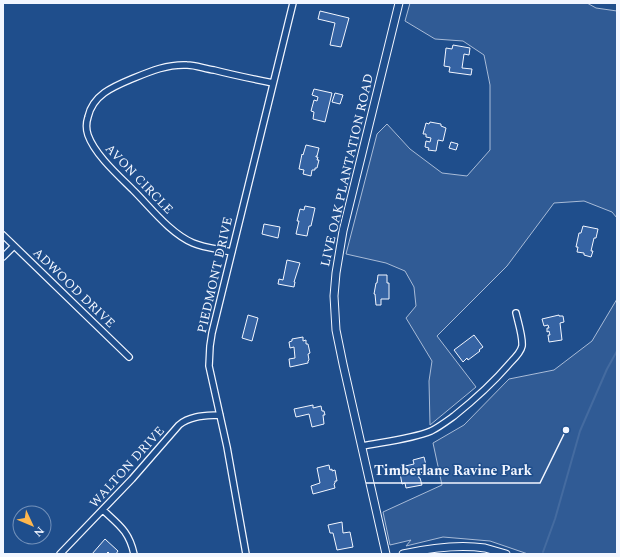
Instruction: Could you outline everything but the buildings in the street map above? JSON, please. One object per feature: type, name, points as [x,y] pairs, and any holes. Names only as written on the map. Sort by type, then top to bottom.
[{"type":"street","name":"PIEDMONT DRIVE","points":[[246,554],[209,358],[212,332],[293,3]]},
{"type":"street","name":"LIVE OAK PLANTATION ROAD","points":[[386,554],[336,330],[334,296],[343,231],[399,3]]},
{"type":"street","name":"AVON CIRCLE","points":[[232,252],[206,247],[186,239],[164,221],[97,152],[88,134],[87,124],[89,113],[96,100],[105,92],[140,76],[167,66],[188,65],[273,83]]},
{"type":"street","name":"ADWOOD DRIVE","points":[[3,236],[129,357]]},
{"type":"street","points":[[3,257],[14,246]]},
{"type":"street","points":[[362,446],[416,436],[431,431],[445,423],[464,408],[500,374],[522,347],[521,332],[516,313]]},
{"type":"street","name":"WALTON DRIVE","points":[[60,554],[132,479],[179,425],[188,419],[220,415]]},
{"type":"street","points":[[103,510],[127,533],[134,554]]},
{"type":"street","points":[[403,554],[424,549],[455,546],[485,548],[506,554]]},
{"type":"shaded area","points":[[410,3],[587,3],[596,8],[617,11],[617,218],[612,212],[584,201],[554,203],[507,266],[437,336],[476,387],[430,425],[429,381],[432,361],[406,318],[416,306],[414,287],[405,271],[386,263],[346,254],[377,134],[387,124],[410,149],[442,173],[467,176],[490,150],[490,85],[484,55],[463,41],[435,39],[405,21]]},
{"type":"shaded area","points":[[617,299],[617,554],[528,554],[490,541],[443,537],[406,546],[411,540],[390,545],[383,512],[442,485],[433,443],[464,425],[509,379],[554,370],[592,341]]},
{"type":"waterway","points":[[543,552],[555,519],[580,431],[607,369],[617,351]]},
{"type":"place","name":"Timberlane Ravine Park","points":[[566,430]]}]
